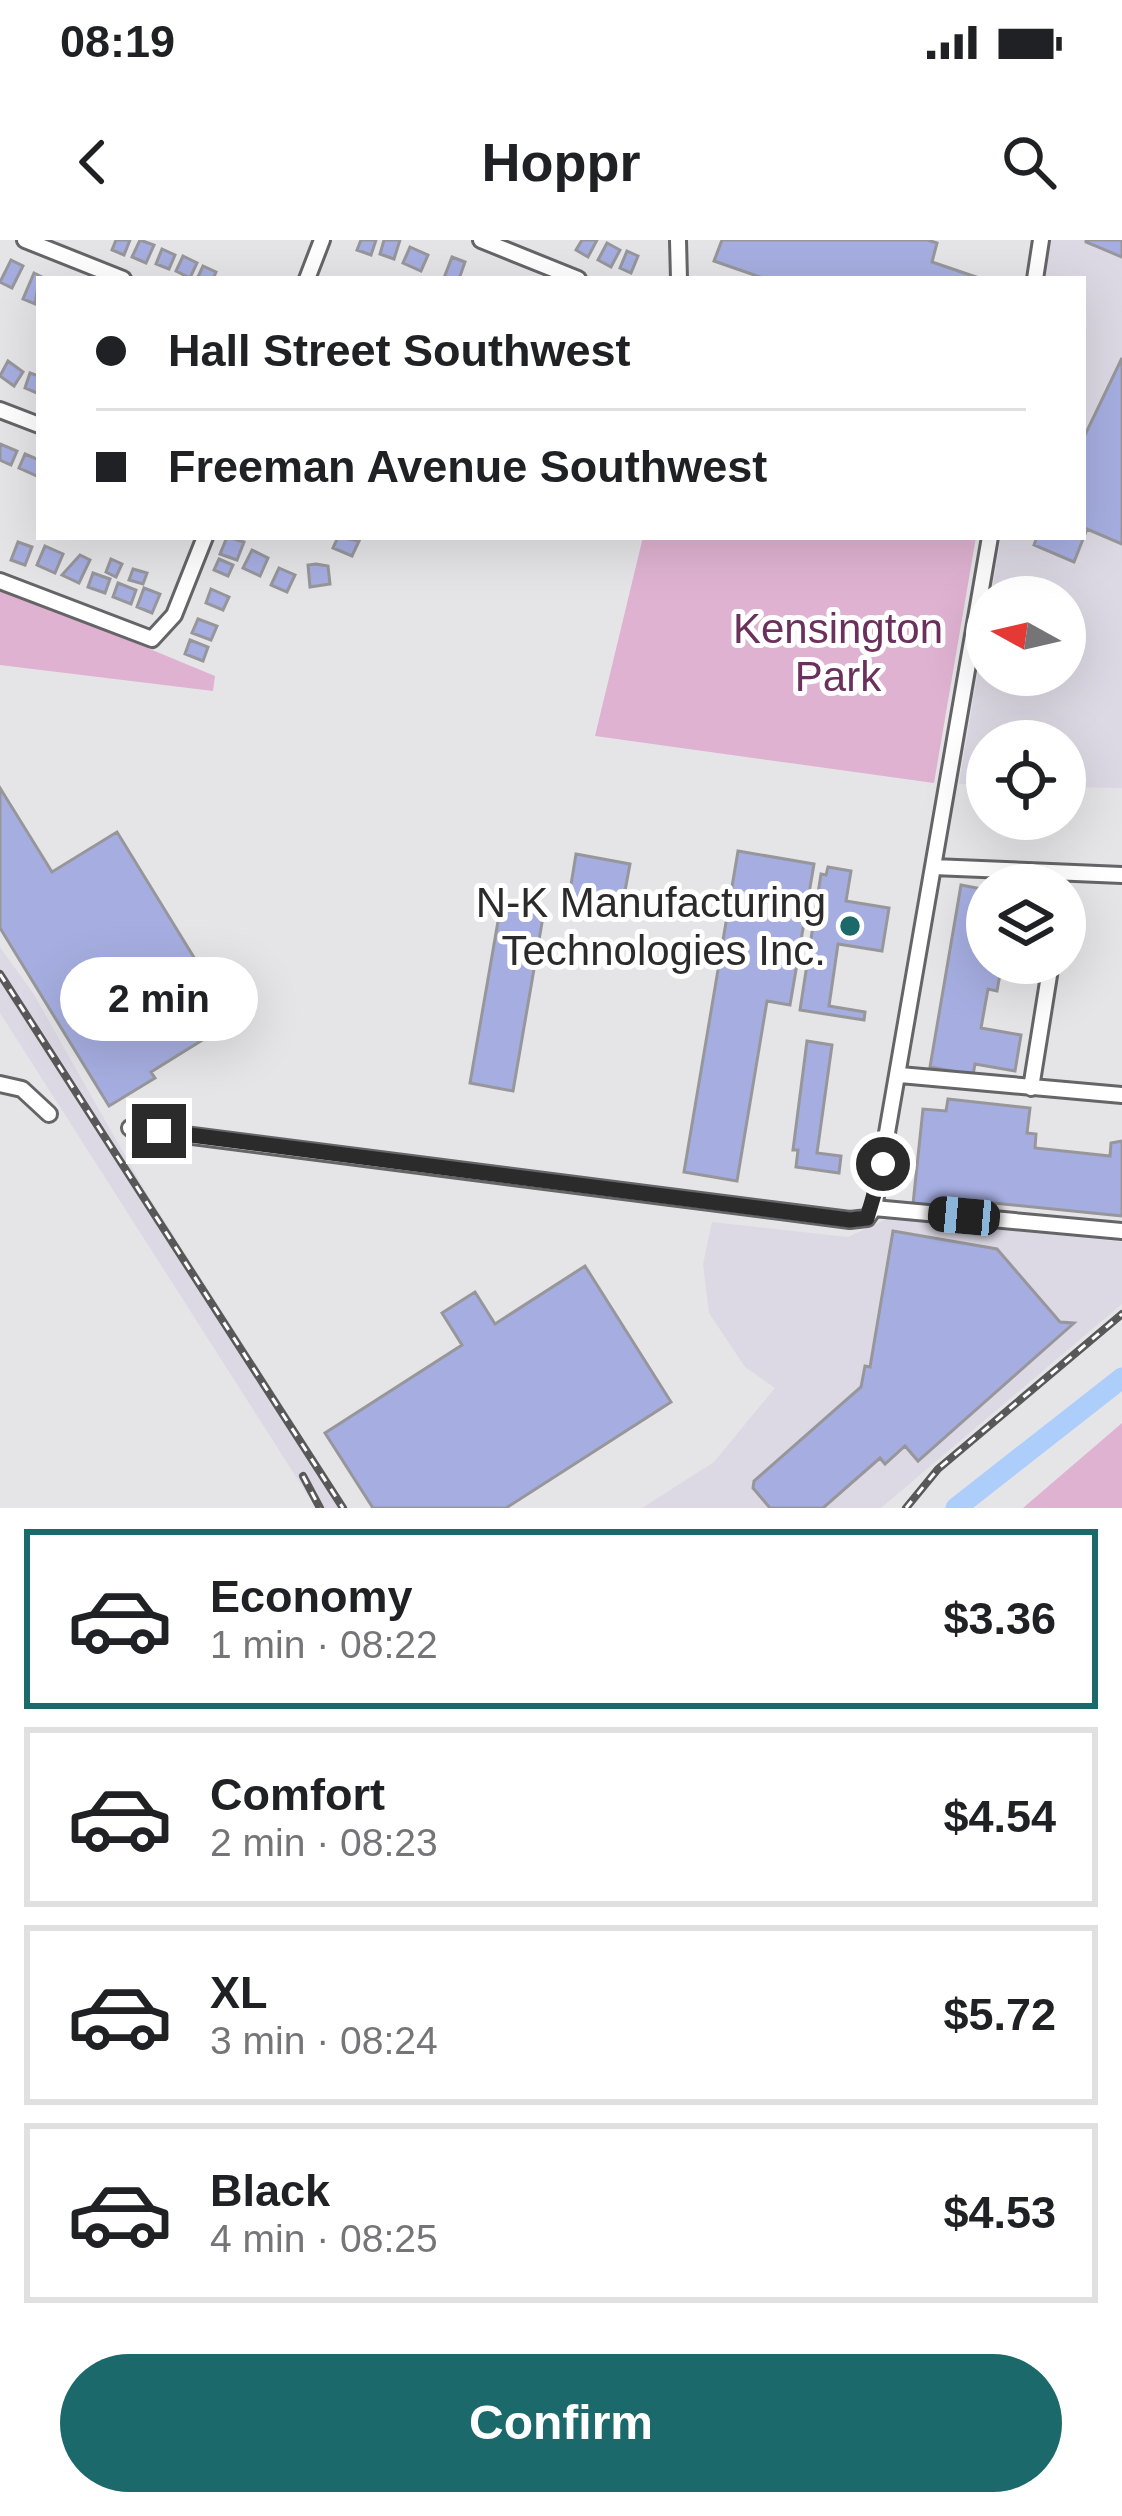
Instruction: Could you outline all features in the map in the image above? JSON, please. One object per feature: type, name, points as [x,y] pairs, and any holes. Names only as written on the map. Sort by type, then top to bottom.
[{"type":"street","points":[[25,240],[115,276]]},
{"type":"street","points":[[308,276],[322,240]]},
{"type":"street","points":[[482,240],[571,276]]},
{"type":"street","points":[[678,240],[679,276]]},
{"type":"street","points":[[1035,276],[1041,240]]},
{"type":"street","points":[[0,410],[36,424]]},
{"type":"street","points":[[0,581],[146,639],[160,635],[204,540]]},
{"type":"street","points":[[130,1128],[850,1220],[867,1218],[874,1208],[900,1075],[989,540]]},
{"type":"street","points":[[933,867],[966,870]]},
{"type":"street","points":[[1086,877],[1122,874]]},
{"type":"street","points":[[1030,1088],[1047,984]]},
{"type":"street","points":[[900,1075],[1122,1096]]},
{"type":"street","points":[[0,1084],[22,1089],[49,1114]]},
{"type":"street","points":[[874,1208],[1122,1231]]},
{"type":"shaded area","points":[[1051,240],[1122,240],[1122,788],[1086,787],[1086,720],[970,720],[974,696],[1086,696],[1086,576],[994,576],[1000,540],[1086,540],[1086,276],[1045,276]]},
{"type":"shaded area","points":[[966,743],[966,784],[959,784]]},
{"type":"shaded area","points":[[0,947],[33,993],[144,1189],[348,1508],[316,1508],[0,1013]]},
{"type":"shaded area","points":[[891,1217],[1122,1242],[1122,1304],[881,1508],[642,1508],[714,1462],[775,1388],[745,1367],[709,1313],[703,1264],[712,1222],[848,1237]]},
{"type":"green space","name":"Kensington Park","points":[[642,540],[975,540],[934,783],[595,736]]},
{"type":"green space","points":[[0,587],[215,676],[213,691],[0,665]]},
{"type":"green space","points":[[1122,1423],[1122,1508],[1023,1508]]},
{"type":"building","points":[[116,240],[130,240],[124,255],[112,250]]},
{"type":"building","points":[[140,240],[154,245],[146,263],[132,257]]},
{"type":"building","points":[[361,240],[376,240],[371,255],[357,250]]},
{"type":"building","points":[[384,240],[400,240],[394,259],[380,254]]},
{"type":"building","points":[[582,240],[597,240],[588,257],[576,250]]},
{"type":"building","points":[[722,240],[928,240],[937,243],[932,262],[973,276],[757,276],[714,261]]},
{"type":"building","points":[[1086,240],[1122,240],[1122,257],[1086,242]]},
{"type":"building","points":[[607,243],[620,250],[611,267],[598,260]]},
{"type":"building","points":[[410,247],[428,255],[421,271],[403,263]]},
{"type":"building","points":[[162,249],[175,255],[169,269],[156,264]]},
{"type":"building","points":[[627,251],[638,256],[631,273],[620,268]]},
{"type":"building","points":[[183,256],[197,263],[191,276],[176,271]]},
{"type":"building","points":[[452,257],[465,262],[460,276],[445,276]]},
{"type":"building","points":[[11,260],[23,266],[12,288],[0,282]]},
{"type":"building","points":[[203,266],[216,272],[214,276],[198,276]]},
{"type":"building","points":[[34,273],[40,276],[36,276],[35,304],[23,299]]},
{"type":"building","points":[[1122,358],[1122,544],[1086,532],[1086,433]]},
{"type":"building","points":[[8,361],[23,372],[14,386],[0,376]]},
{"type":"building","points":[[30,373],[36,375],[36,393],[25,388]]},
{"type":"building","points":[[0,444],[17,451],[11,465],[0,460]]},
{"type":"building","points":[[25,454],[36,459],[36,476],[19,468]]},
{"type":"building","points":[[226,540],[244,542],[237,560],[220,554]]},
{"type":"building","points":[[337,540],[359,541],[352,556],[333,548]]},
{"type":"building","points":[[1036,540],[1083,540],[1074,562],[1034,545]]},
{"type":"building","points":[[18,542],[32,547],[25,565],[11,560]]},
{"type":"building","points":[[45,546],[63,554],[55,573],[37,565]]},
{"type":"building","points":[[252,550],[268,558],[260,576],[243,568]]},
{"type":"building","points":[[80,555],[90,560],[79,583],[62,575]]},
{"type":"building","points":[[111,559],[122,564],[116,577],[106,572]]},
{"type":"building","points":[[219,559],[233,565],[228,576],[214,570]]},
{"type":"building","points":[[308,565],[328,566],[330,584],[310,587]]},
{"type":"building","points":[[279,568],[295,575],[287,592],[271,585]]},
{"type":"building","points":[[133,569],[147,573],[143,584],[129,580]]},
{"type":"building","points":[[93,573],[110,579],[105,593],[88,587]]},
{"type":"building","points":[[118,583],[136,590],[131,604],[113,597]]},
{"type":"building","points":[[144,588],[160,594],[152,613],[137,607]]},
{"type":"building","points":[[211,589],[229,597],[223,610],[206,603]]},
{"type":"building","points":[[198,619],[217,626],[211,640],[192,633]]},
{"type":"building","points":[[190,640],[208,647],[203,661],[185,654]]},
{"type":"building","points":[[0,788],[52,872],[117,832],[233,1021],[151,1072],[155,1078],[109,1106],[0,928]]},
{"type":"building","points":[[738,851],[814,864],[790,1005],[767,1001],[737,1181],[684,1172]]},
{"type":"building","points":[[576,854],[630,864],[622,907],[569,897]]},
{"type":"building","name":"N-K Manufacturing Technologies Inc.","points":[[828,867],[851,871],[846,901],[889,908],[882,951],[838,944],[829,1006],[865,1012],[864,1020],[800,1010],[821,874],[826,875]]},
{"type":"building","points":[[961,885],[966,886],[966,984],[998,984],[997,991],[988,989],[981,1028],[1021,1035],[1015,1071],[975,1064],[973,1075],[930,1067]]},
{"type":"building","points":[[501,904],[544,911],[513,1091],[470,1083]]},
{"type":"building","points":[[807,1041],[832,1045],[817,1153],[841,1156],[839,1173],[796,1167],[798,1150],[793,1150]]},
{"type":"building","points":[[948,1099],[1030,1108],[1027,1133],[1036,1134],[1035,1148],[1110,1156],[1111,1143],[1122,1141],[1122,1216],[963,1200],[962,1209],[913,1204],[923,1109],[946,1111]]},
{"type":"building","points":[[893,1231],[997,1249],[1060,1322],[1074,1323],[918,1461],[905,1446],[885,1464],[880,1458],[823,1508],[770,1508],[753,1488],[754,1481],[861,1387],[865,1366],[870,1367]]},
{"type":"building","points":[[585,1266],[671,1402],[506,1508],[373,1508],[325,1433],[462,1345],[442,1313],[475,1292],[495,1324]]},
{"type":"waterway","points":[[956,1508],[1122,1378]]},
{"type":"railway","points":[[0,974],[343,1508]]},
{"type":"railway","points":[[906,1508],[938,1469],[1122,1314]]},
{"type":"railway","points":[[303,1476],[320,1508]]},
{"type":"place","name":"N-K Manufacturing Technologies Inc.","points":[[850,926]]},
{"type":"route","points":[[159,1131],[850,1220],[867,1218],[874,1208],[883,1164]]}]
